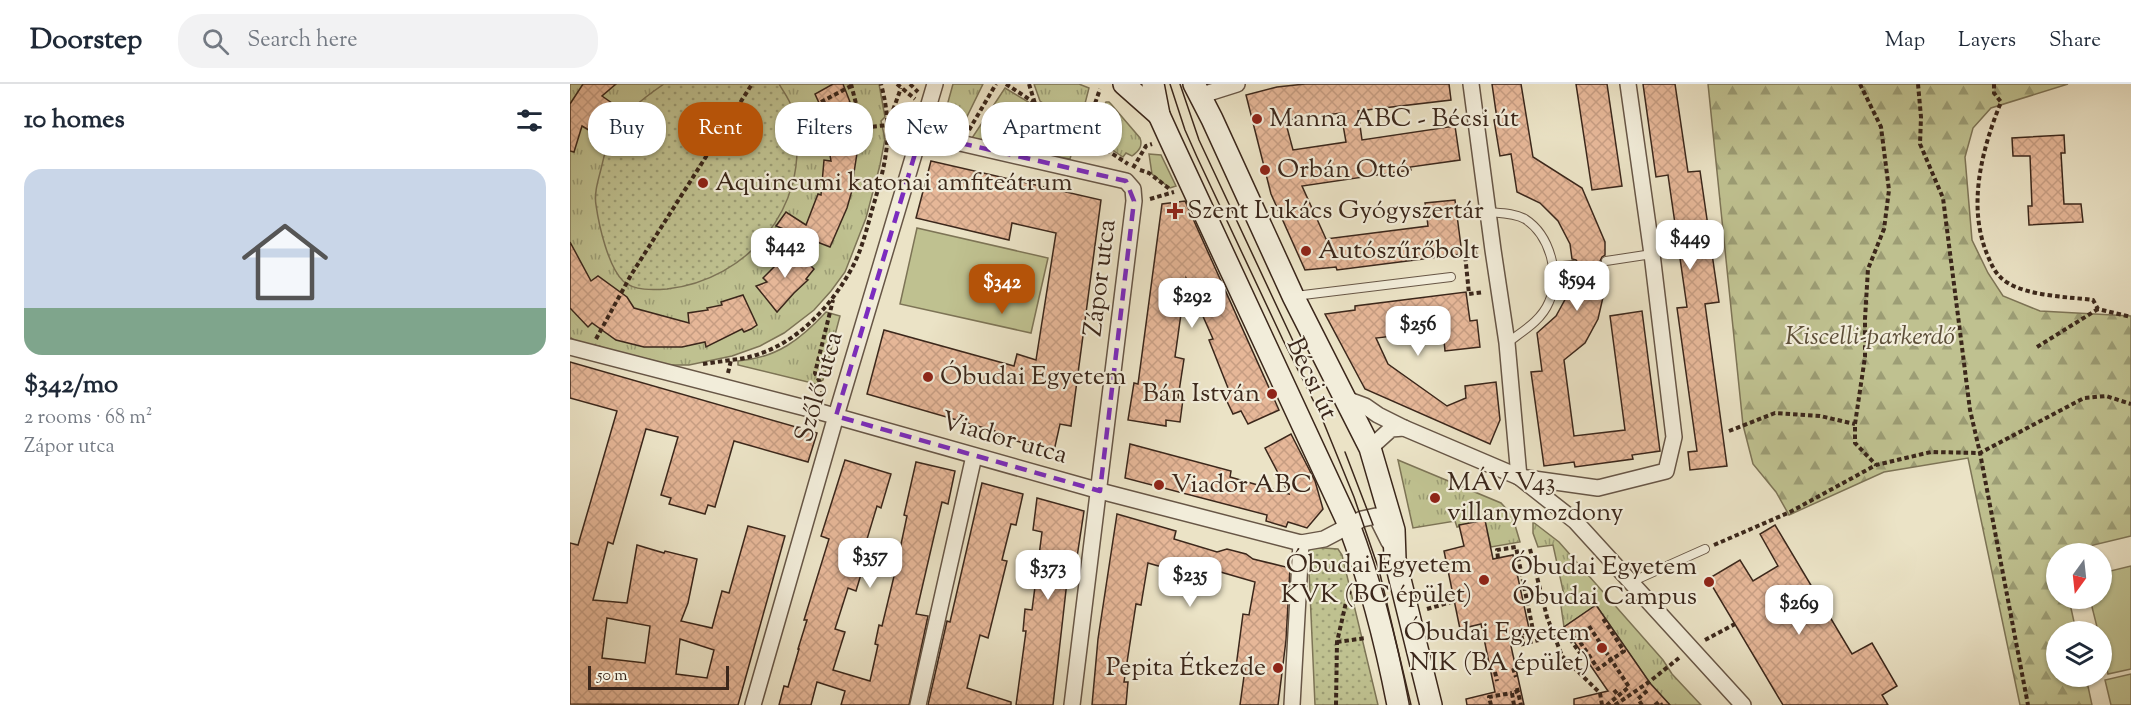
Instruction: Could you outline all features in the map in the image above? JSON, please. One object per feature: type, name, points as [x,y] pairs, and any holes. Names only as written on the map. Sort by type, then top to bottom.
[{"type":"main road","points":[[1124,84],[1160,115]]},
{"type":"main road","name":"Bécsi út","points":[[1153,84],[1160,115],[1349,525],[1367,572],[1384,636],[1398,705]]},
{"type":"main road","name":"Bécsi út","points":[[1191,88],[1212,119],[1293,296],[1370,448],[1394,530],[1395,559],[1431,705]]},
{"type":"street","name":"Szőlő utca","points":[[930,102],[935,84]]},
{"type":"street","points":[[1191,88],[1237,84]]},
{"type":"street","points":[[1471,84],[1492,250],[1507,343],[1519,477]]},
{"type":"street","points":[[1519,477],[1598,488],[1666,471],[1674,437],[1652,254],[1628,84]]},
{"type":"street","points":[[969,145],[1073,168],[1130,174]]},
{"type":"street","name":"Szőlő utca","points":[[753,705],[836,416],[914,156]]},
{"type":"street","name":"Zápor utca","points":[[1072,705],[1134,201],[1130,174]]},
{"type":"street","name":"Viador utca","points":[[570,347],[836,416],[1100,491],[1301,543],[1324,539],[1349,525],[1376,516],[1395,559]]},
{"type":"street","points":[[1346,399],[1365,406],[1404,428],[1519,477],[1575,521],[1743,705]]},
{"type":"street","points":[[1370,448],[1390,429],[1404,428]]},
{"type":"street","points":[[918,705],[974,456]]},
{"type":"street","points":[[1292,705],[1301,543]]},
{"type":"lane","points":[[1489,212],[1514,215],[1524,218],[1531,224],[1545,242],[1551,255],[1555,280],[1549,302],[1533,325],[1507,343]]},
{"type":"lane","points":[[1606,261],[1652,254]]},
{"type":"lane","points":[[1553,267],[1573,265]]},
{"type":"lane","points":[[1293,296],[1451,277]]},
{"type":"lane","points":[[1631,582],[1706,549]]},
{"type":"path","points":[[608,319],[631,275],[752,84]]},
{"type":"path","points":[[881,84],[885,107]]},
{"type":"path","points":[[969,130],[996,84]]},
{"type":"path","points":[[1006,84],[1032,102]]},
{"type":"path","points":[[1029,84],[1034,102]]},
{"type":"path","points":[[1860,84],[1881,127],[1890,190],[1884,229],[1868,269],[1865,357],[1855,424],[1855,443],[1876,465]]},
{"type":"path","points":[[1917,84],[1921,117],[1920,144],[1943,198],[1970,410],[2028,705]]},
{"type":"path","points":[[1994,84],[1994,93],[2001,102],[1990,130],[1979,175],[1978,194],[1980,237],[1995,273],[2009,284],[2035,292],[2093,300],[2098,309]]},
{"type":"path","points":[[821,102],[851,85],[855,102]]},
{"type":"path","points":[[896,102],[901,88]]},
{"type":"path","points":[[1095,102],[1100,89]]},
{"type":"path","points":[[1130,174],[1146,146],[1157,142]]},
{"type":"path","points":[[725,387],[731,360],[747,359],[791,339],[805,329],[834,297],[854,265],[881,181],[887,156]]},
{"type":"path","points":[[1051,156],[1053,163]]},
{"type":"path","points":[[1073,168],[1077,156]]},
{"type":"path","points":[[1109,156],[1130,174],[1149,173],[1174,192]]},
{"type":"path","points":[[1134,201],[1180,191]]},
{"type":"path","points":[[1492,250],[1465,254],[1469,294],[1499,290]]},
{"type":"path","points":[[817,411],[823,388],[815,373],[834,297]]},
{"type":"path","points":[[2037,347],[2098,309],[2131,317]]},
{"type":"path","points":[[1706,549],[1790,512],[1876,465],[1931,452],[1980,453],[2084,398],[2106,396],[2131,404]]},
{"type":"path","points":[[1729,431],[1775,413],[1820,416],[1855,424]]},
{"type":"path","points":[[1498,558],[1497,550],[1516,547],[1534,635],[1512,638],[1513,644],[1519,645],[1539,640]]},
{"type":"path","points":[[1530,549],[1547,617],[1562,656],[1600,693],[1602,705]]},
{"type":"path","points":[[1336,705],[1337,642],[1347,598],[1353,585]]},
{"type":"path","points":[[1440,606],[1455,601]]},
{"type":"path","points":[[1576,636],[1598,669],[1624,651],[1602,617]]},
{"type":"path","points":[[1691,648],[1734,624]]},
{"type":"path","points":[[1589,626],[1629,687],[1606,705]]},
{"type":"path","points":[[1337,642],[1367,638]]},
{"type":"path","points":[[1570,639],[1580,653]]},
{"type":"path","points":[[1514,668],[1516,678]]},
{"type":"path","points":[[1615,705],[1668,668]]},
{"type":"path","points":[[1495,672],[1497,681]]},
{"type":"path","points":[[1642,705],[1638,699],[1649,689]]},
{"type":"path","points":[[1491,705],[1489,697],[1518,690],[1521,705]]},
{"type":"path","points":[[1614,690],[1618,695]]},
{"type":"path","points":[[1512,693],[1514,705]]},
{"type":"path","points":[[1655,705],[1662,703]]},
{"type":"highlighted area","points":[[921,134],[1126,181],[1134,201],[1100,491],[836,416]]},
{"type":"green space","points":[[570,84],[879,84],[885,117],[881,121],[885,139],[866,218],[845,272],[814,310],[784,333],[760,346],[732,356],[689,365],[664,365],[577,342],[570,337]]},
{"type":"green space","points":[[664,84],[779,84],[789,102],[775,102],[775,156],[797,156],[792,184],[782,211],[767,234],[747,255],[723,271],[696,283],[656,290],[633,287],[623,281],[618,274],[605,245],[596,205],[596,192],[604,156],[666,156],[666,102],[639,102]]},
{"type":"green space","points":[[953,84],[983,84],[969,113],[969,102],[948,102]]},
{"type":"green space","points":[[1034,84],[1079,84],[1089,88],[1085,102],[1040,101]]},
{"type":"green space","name":"Kiscelli-parkerdő","points":[[1708,84],[2068,84],[1991,108],[1973,128],[1965,157],[1972,240],[1988,273],[2003,296],[2040,311],[2131,316],[2131,536],[2102,543],[2046,543],[2046,609],[2071,609],[2074,621],[2046,621],[2046,687],[2088,687],[2092,705],[2020,705],[1968,458],[1884,472],[1789,515],[1776,492],[1753,464],[1743,425]]},
{"type":"green space","points":[[1005,88],[1028,102],[996,102]]},
{"type":"green space","points":[[1122,117],[1140,138],[1141,143],[1140,148],[1132,156],[1126,153],[1123,157]]},
{"type":"green space","points":[[981,124],[981,140],[972,138]]},
{"type":"green space","points":[[1149,154],[1161,155],[1176,186],[1170,188],[1152,174]]},
{"type":"green space","points":[[1053,156],[1071,156],[1070,159]]},
{"type":"green space","points":[[917,228],[1048,258],[1031,333],[900,304]]},
{"type":"green space","points":[[826,312],[840,316],[823,380],[816,384],[738,365],[738,361],[765,356],[787,346],[807,331]]},
{"type":"green space","points":[[1398,460],[1501,503],[1512,515],[1520,542],[1491,547],[1484,520],[1457,527],[1455,521],[1413,528]]},
{"type":"green space","points":[[1533,522],[1559,542],[1701,705],[1670,705],[1651,685],[1596,605],[1564,627],[1561,606],[1566,604],[1553,545],[1538,547],[1533,533]]},
{"type":"green space","points":[[1308,547],[1338,549],[1342,555],[1378,705],[1315,705]]},
{"type":"green space","points":[[2131,566],[2131,669],[2112,673],[2112,621],[2096,621],[2092,609],[2112,609],[2112,571]]},
{"type":"green space","points":[[2131,674],[2131,705],[2111,705],[2107,687],[2112,687],[2112,678]]},
{"type":"building","points":[[583,84],[616,84],[602,96],[610,102],[588,102],[588,130],[582,126],[574,152],[570,151],[570,104]]},
{"type":"building","points":[[833,84],[843,84],[850,102],[819,102],[815,94]]},
{"type":"building","points":[[1305,84],[1449,84],[1451,100],[1358,111],[1362,140],[1455,126],[1460,160],[1410,167],[1411,170],[1302,186],[1326,239],[1428,226],[1425,203],[1455,200],[1462,254],[1337,270],[1336,267],[1305,270],[1271,194],[1246,95],[1277,87]],"holes":[[[1341,113],[1346,142],[1293,150],[1285,120]]]},
{"type":"building","points":[[1492,84],[1521,84],[1533,157],[1582,188],[1605,242],[1605,255],[1600,261],[1606,267],[1607,280],[1598,319],[1585,343],[1564,360],[1574,436],[1625,430],[1610,316],[1642,311],[1660,451],[1632,455],[1633,459],[1575,467],[1574,462],[1544,466],[1531,372],[1542,371],[1537,333],[1556,316],[1568,294],[1573,271],[1579,264],[1572,259],[1570,244],[1558,221],[1540,203],[1517,192],[1511,154],[1500,156],[1494,120],[1497,119]]},
{"type":"building","points":[[1576,84],[1607,84],[1622,186],[1592,190]]},
{"type":"building","points":[[1643,84],[1675,84],[1688,172],[1700,171],[1719,302],[1705,304],[1727,466],[1690,470],[1688,452],[1697,451],[1677,308],[1687,307],[1668,175],[1656,177]]},
{"type":"building","points":[[2064,135],[2065,153],[2061,153],[2064,204],[2081,204],[2083,222],[2029,225],[2028,206],[2032,206],[2030,156],[2013,156],[2012,138]]},
{"type":"building","points":[[830,156],[857,156],[853,179],[855,180],[847,208],[830,247],[776,226],[786,212],[806,225],[818,194],[821,195],[824,160],[831,161]]},
{"type":"building","points":[[931,161],[1101,200],[1071,426],[1060,424],[1054,451],[994,435],[995,431],[867,394],[884,330],[1014,366],[1017,354],[1036,360],[1056,233],[1012,223],[1009,240],[916,218]]},
{"type":"building","points":[[1185,201],[1279,410],[1248,424],[1241,411],[1233,414],[1224,395],[1230,393],[1209,340],[1213,339],[1186,278],[1175,357],[1184,359],[1178,398],[1183,399],[1180,422],[1166,420],[1166,426],[1128,420],[1134,383],[1138,384],[1162,204]]},
{"type":"building","points":[[570,242],[591,281],[598,276],[627,297],[634,308],[689,323],[688,313],[708,310],[707,308],[722,305],[721,302],[743,295],[757,325],[744,332],[742,329],[706,347],[705,342],[682,347],[644,347],[616,340],[592,323],[588,327],[570,308]]},
{"type":"building","points":[[793,248],[814,269],[806,279],[808,280],[777,312],[756,286],[767,282],[763,278]]},
{"type":"building","points":[[1466,292],[1470,321],[1477,320],[1480,347],[1445,351],[1443,330],[1376,338],[1388,364],[1447,406],[1466,398],[1465,386],[1496,382],[1500,420],[1490,444],[1365,389],[1325,314],[1355,310],[1355,306]]},
{"type":"building","points":[[570,362],[817,433],[808,462],[734,441],[715,507],[708,505],[705,514],[669,504],[671,498],[661,495],[678,437],[646,429],[613,544],[608,542],[593,600],[627,603],[637,545],[664,553],[665,551],[697,559],[688,603],[681,621],[712,628],[722,591],[729,593],[748,526],[785,536],[738,705],[570,704],[570,543],[578,545],[617,411],[570,398]],"holes":[[[607,618],[650,626],[645,663],[602,658]],[[680,639],[714,650],[707,678],[676,674]]]},
{"type":"building","points":[[1291,434],[1315,481],[1323,509],[1307,528],[1288,522],[1286,527],[1266,521],[1267,515],[1125,478],[1130,444],[1231,471],[1230,477],[1289,494],[1265,448]]},
{"type":"building","points":[[845,460],[891,474],[881,508],[877,506],[864,549],[868,551],[856,591],[848,588],[835,629],[845,632],[833,670],[870,681],[878,645],[875,644],[879,625],[882,626],[896,568],[907,516],[904,515],[916,462],[955,471],[948,504],[942,502],[916,614],[928,616],[909,705],[841,705],[845,691],[817,682],[811,705],[779,705],[784,686],[788,687],[807,620],[804,620],[829,539],[821,536]]},
{"type":"building","points":[[982,483],[1023,494],[1016,525],[1011,524],[1002,560],[1007,561],[988,638],[980,635],[967,688],[1011,702],[1011,705],[928,705],[947,621],[950,622]]},
{"type":"building","points":[[1037,498],[1084,511],[1077,557],[1070,555],[1053,705],[1016,705],[1026,631],[1023,631],[1025,609],[1032,610],[1042,532],[1033,530]]},
{"type":"building","points":[[1117,514],[1176,531],[1174,539],[1217,552],[1227,549],[1246,554],[1253,559],[1290,568],[1286,640],[1278,705],[1240,705],[1245,669],[1236,667],[1243,614],[1249,615],[1255,582],[1217,571],[1214,582],[1148,563],[1141,605],[1136,604],[1124,682],[1128,682],[1126,705],[1092,705],[1098,639]]},
{"type":"building","name":"Óbudai Egyetem KVK (BC épület)","points":[[1485,520],[1493,559],[1513,555],[1530,633],[1509,637],[1524,705],[1467,705],[1466,699],[1495,692],[1481,624],[1460,629],[1444,551],[1464,546],[1459,525]]},
{"type":"building","points":[[1775,525],[1852,654],[1872,643],[1897,686],[1882,695],[1888,705],[1783,705],[1708,579],[1740,560],[1753,581],[1778,566],[1760,534]]},
{"type":"building","name":"Óbudai Egyetem NIK (BA épület)","points":[[1596,605],[1650,683],[1670,705],[1574,705],[1574,699],[1608,691],[1564,627]]},
{"type":"tram line","points":[[1170,84],[1185,130],[1197,157],[1321,416],[1354,497],[1379,570],[1411,705]]},
{"type":"tram line","points":[[1180,84],[1199,140],[1294,343]]},
{"type":"tram line","points":[[1345,452],[1373,525]]},
{"type":"place","name":"Manna ABC - Bécsi út","points":[[1257,119]]},
{"type":"place","name":"Orbán Ottó","points":[[1265,170]]},
{"type":"place","name":"Aquincumi katonai amfiteátrum","points":[[703,183]]},
{"type":"place","name":"Szent Lukács Gyógyszertár","points":[[1175,211]]},
{"type":"place","name":"Autószűrőbolt","points":[[1306,251]]},
{"type":"place","name":"Óbudai Egyetem","points":[[928,377]]},
{"type":"place","name":"Bán István","points":[[1272,394]]},
{"type":"place","name":"Viador ABC","points":[[1159,485]]},
{"type":"place","name":"MÁV V43 villanymozdony","points":[[1435,498]]},
{"type":"place","name":"Óbudai Egyetem KVK (BC épület)","points":[[1484,580]]},
{"type":"place","name":"Óbudai Egyetem Óbudai Campus","points":[[1709,582]]},
{"type":"place","name":"Óbudai Egyetem NIK (BA épület)","points":[[1602,648]]},
{"type":"place","name":"Pepita Étkezde","points":[[1278,668]]}]
